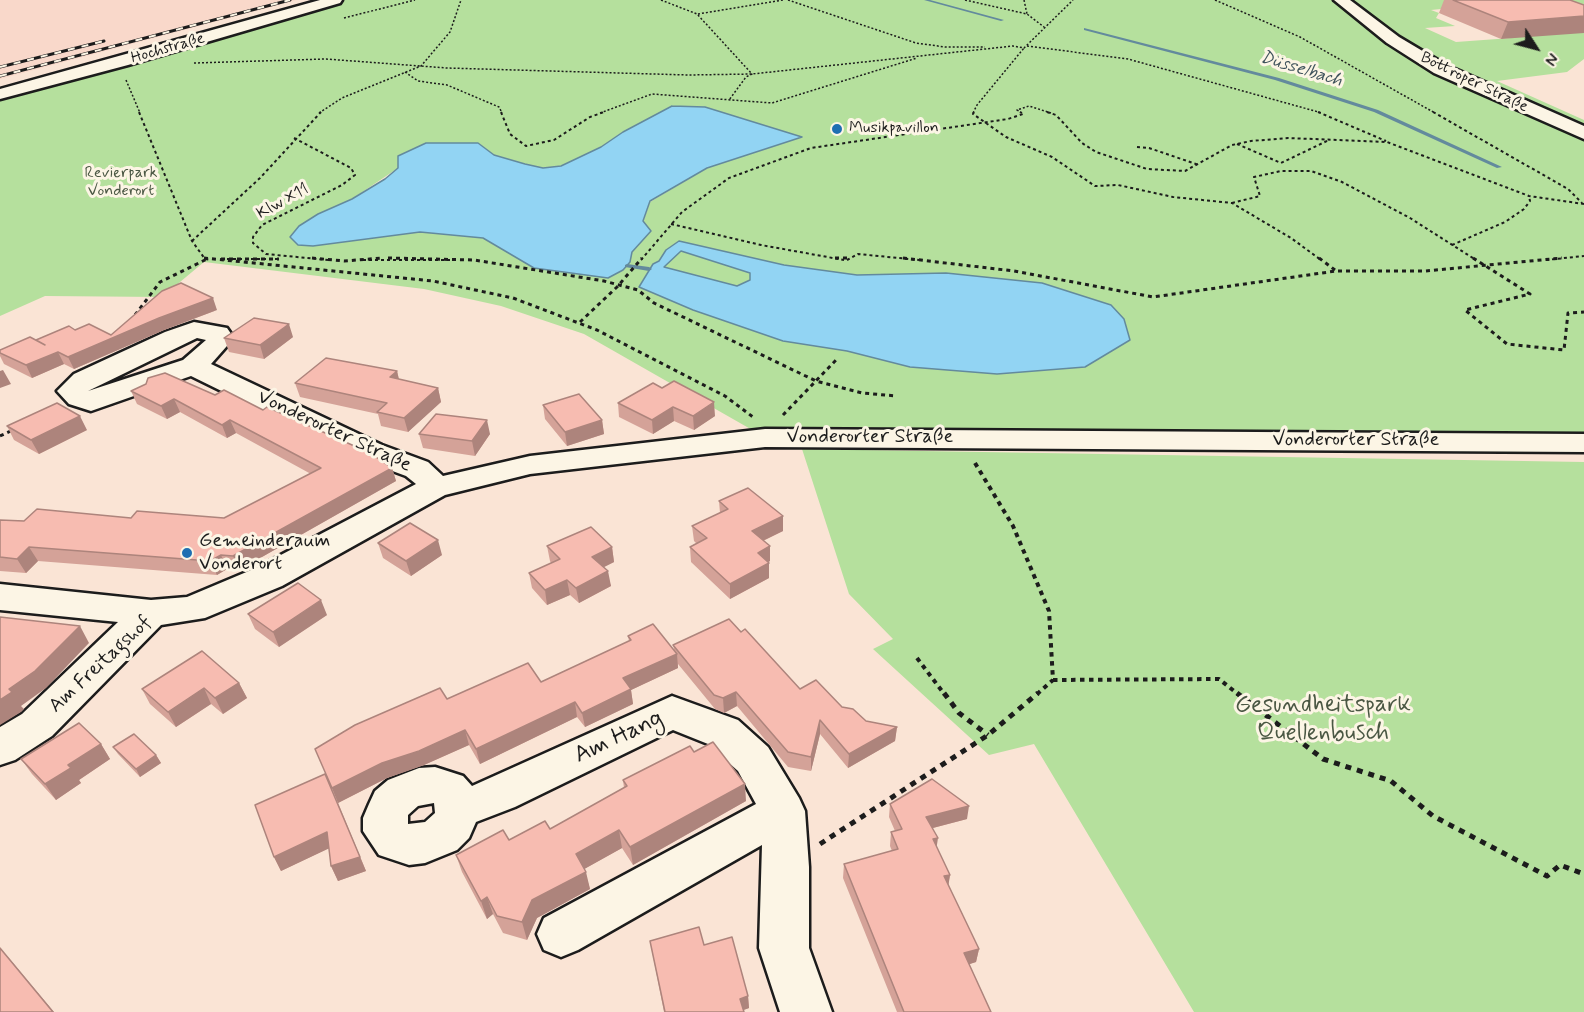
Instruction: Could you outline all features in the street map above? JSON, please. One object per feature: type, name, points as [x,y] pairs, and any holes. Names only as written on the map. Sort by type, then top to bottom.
[{"type":"street","name":"Hochstraße","points":[[0,94],[122,62],[335,0]]},
{"type":"street","name":"Bottroper Straße","points":[[1341,0],[1427,62],[1584,133]]},
{"type":"street","points":[[194,330],[218,334],[221,338],[218,343],[193,366],[91,402],[71,391],[84,380],[194,330]]},
{"type":"street","name":"Vonderorter Straße","points":[[193,366],[371,452],[417,469],[429,478],[434,489],[530,465],[765,438],[1584,443]]},
{"type":"street","name":"Am Freitagshof","points":[[0,748],[37,725],[151,613],[192,609],[269,577],[434,489]]},
{"type":"street","points":[[0,597],[151,613]]},
{"type":"street","name":"Am Hang","points":[[458,810],[500,794],[672,712],[723,732],[753,759],[783,811],[786,867],[784,948],[806,1012]]},
{"type":"street","points":[[561,934],[783,811]]},
{"type":"path","points":[[192,241],[260,178],[294,138],[330,104],[420,66],[450,32],[461,0]]},
{"type":"path","points":[[661,0],[697,14],[752,74]]},
{"type":"path","points":[[697,14],[783,0]]},
{"type":"path","points":[[788,0],[916,43],[945,47],[1025,47],[1128,59],[1316,111],[1387,142],[1529,196],[1583,204]]},
{"type":"path","points":[[965,0],[1026,14],[1044,27]]},
{"type":"path","points":[[1024,0],[1026,14]]},
{"type":"path","points":[[1073,0],[1025,47],[977,105],[973,114],[1006,137],[1052,157],[1095,186],[1118,185],[1173,197],[1232,203],[1260,196],[1254,177],[1281,171],[1311,171],[1342,182],[1489,266],[1530,294],[1465,310],[1508,344],[1564,350],[1568,314],[1584,312]]},
{"type":"path","points":[[1215,0],[1300,38],[1416,101],[1454,126],[1568,189],[1583,204]]},
{"type":"path","points":[[191,63],[326,59],[420,66],[688,75],[752,74],[997,48]]},
{"type":"path","points":[[405,72],[418,81],[447,85],[499,107],[510,134],[526,146],[554,140],[590,117],[652,94],[772,103],[896,67],[921,57]]},
{"type":"path","points":[[122,62],[124,75],[192,241],[206,259],[248,265],[363,272],[434,281],[513,298],[580,322],[735,402],[757,421],[765,438]]},
{"type":"path","points":[[729,101],[746,77],[752,74]]},
{"type":"path","points":[[580,322],[619,285],[694,201],[729,178],[811,148],[1023,114],[1017,110],[1029,106],[1056,115],[1082,143],[1114,159],[1148,169],[1173,172],[1185,171],[1200,165],[1237,144],[1276,138],[1387,142]]},
{"type":"path","name":"Klw X11","points":[[294,138],[351,168],[355,175],[342,185],[267,222],[253,237],[257,249],[266,254],[301,259],[344,261],[384,258],[474,260],[619,285],[638,290],[654,303],[816,381],[862,393],[897,396]]},
{"type":"path","points":[[1237,144],[1281,162],[1331,140]]},
{"type":"path","points":[[1137,147],[1149,148],[1200,165]]},
{"type":"path","points":[[1281,162],[1281,171]]},
{"type":"path","points":[[1452,245],[1505,222],[1524,209],[1530,201],[1529,196]]},
{"type":"path","points":[[1232,203],[1291,238],[1336,271]]},
{"type":"path","points":[[672,224],[752,244],[846,260],[858,254],[924,260],[1014,271],[1154,297],[1336,271],[1399,269],[1425,271],[1584,256]]},
{"type":"path","points":[[154,347],[121,332],[160,282],[206,259],[301,259]]},
{"type":"path","points":[[784,412],[838,358]]},
{"type":"path","points":[[0,436],[21,426]]},
{"type":"path","points":[[963,438],[986,484],[1013,526],[1049,611],[1053,680]]},
{"type":"path","points":[[917,658],[959,713],[988,735]]},
{"type":"path","points":[[786,867],[988,735],[1053,680],[1219,678],[1323,759],[1391,781],[1433,816],[1547,876],[1560,865],[1584,874]]},
{"type":"shaded area","points":[[0,0],[297,0],[0,79]]},
{"type":"green space","name":"Revierpark Vonderort","points":[[341,0],[1584,0],[1584,59],[1567,72],[1497,81],[1584,120],[1584,433],[754,431],[584,334],[501,306],[424,289],[204,262],[162,297],[45,296],[0,316],[0,98]],"holes":[[[1441,9],[1511,38],[1456,42],[1425,28],[1455,26],[1436,18],[1439,13],[1431,10]],[[672,106],[705,107],[800,137],[707,168],[650,202],[643,222],[651,231],[632,252],[630,262],[623,270],[608,277],[534,268],[483,238],[420,232],[313,246],[290,237],[299,226],[352,199],[398,168],[478,143],[494,155],[525,164],[543,168],[561,166],[601,147],[623,132]]]},
{"type":"green space","name":"Gesundheitspark Quellenbusch","points":[[802,449],[1584,462],[1584,1012],[1194,1012],[1034,744],[989,755],[873,649],[893,639],[849,594]]},
{"type":"water","points":[[672,106],[705,107],[802,137],[707,168],[650,201],[643,221],[651,231],[632,252],[630,262],[623,270],[608,278],[534,268],[483,238],[420,232],[313,246],[298,245],[290,237],[299,226],[318,214],[352,199],[385,179],[398,168],[398,156],[426,143],[478,143],[494,155],[525,164],[543,168],[561,166],[601,147],[623,132]]},
{"type":"water","points":[[679,241],[784,265],[857,275],[946,273],[1042,283],[1111,305],[1124,319],[1130,340],[1085,367],[997,374],[910,367],[847,351],[783,341],[693,310],[639,287],[653,264],[659,261],[666,250]],"holes":[[[681,251],[750,273],[750,280],[737,286],[664,267]]]},
{"type":"building","points":[[1453,0],[1570,0],[1584,5],[1584,16],[1508,22]]},
{"type":"building","points":[[181,283],[213,298],[159,318],[68,357],[58,352],[26,365],[0,353],[0,350],[30,337],[45,345],[36,340],[69,326],[75,330],[89,324],[111,335],[162,291]]},
{"type":"building","points":[[254,318],[289,324],[260,345],[224,338]]},
{"type":"building","points":[[326,358],[397,371],[390,377],[438,388],[404,418],[377,412],[387,403],[295,383]]},
{"type":"building","points":[[165,373],[215,395],[224,390],[263,410],[267,407],[370,453],[392,468],[233,556],[221,555],[210,561],[29,547],[17,559],[0,557],[0,520],[24,521],[37,509],[131,518],[137,511],[224,518],[321,468],[230,420],[222,425],[174,399],[161,406],[131,391],[146,384],[148,378]]},
{"type":"building","points":[[674,381],[714,402],[693,416],[673,407],[652,420],[618,403],[653,383],[662,388]]},
{"type":"building","points":[[579,394],[602,420],[565,432],[543,405]]},
{"type":"building","points":[[57,403],[80,416],[31,440],[7,426]]},
{"type":"building","points":[[436,414],[487,420],[472,441],[419,434]]},
{"type":"building","points":[[748,488],[783,516],[752,531],[770,546],[758,553],[769,563],[730,584],[690,547],[707,538],[692,526],[728,509],[719,501]]},
{"type":"building","points":[[410,523],[438,540],[406,561],[378,543]]},
{"type":"building","points":[[591,527],[612,547],[592,557],[608,571],[576,588],[567,580],[545,590],[529,573],[560,559],[547,546]]},
{"type":"building","points":[[298,583],[321,600],[273,632],[248,614]]},
{"type":"building","points":[[0,617],[80,626],[35,671],[9,689],[12,692],[0,700]]},
{"type":"building","points":[[729,619],[741,632],[745,629],[800,689],[816,680],[842,707],[853,709],[866,721],[897,727],[849,754],[820,720],[811,757],[788,752],[736,692],[723,698],[714,695],[673,645]]},
{"type":"building","points":[[653,624],[677,654],[623,678],[631,689],[582,713],[575,702],[476,749],[465,730],[419,751],[382,763],[332,788],[315,749],[355,725],[440,688],[447,699],[528,663],[541,682],[631,640],[628,636]]},
{"type":"building","points":[[202,651],[239,683],[215,698],[204,688],[168,712],[142,689]]},
{"type":"building","points":[[79,723],[101,744],[68,765],[71,768],[45,784],[21,759]]},
{"type":"building","points":[[134,734],[156,755],[136,769],[113,747]]},
{"type":"building","points":[[713,742],[745,784],[630,847],[619,830],[576,854],[586,872],[532,900],[522,922],[497,916],[487,897],[481,901],[456,855],[503,830],[509,840],[545,821],[550,829],[627,786],[623,780],[690,746],[694,752]]},
{"type":"building","points":[[325,774],[360,857],[331,866],[327,832],[274,857],[255,805]]},
{"type":"building","points":[[932,779],[969,806],[926,817],[938,838],[933,839],[950,875],[944,876],[979,949],[964,953],[991,1012],[904,1012],[844,864],[898,849],[891,832],[902,829],[890,804]]},
{"type":"building","points":[[699,927],[704,945],[732,937],[748,996],[740,999],[744,1012],[665,1012],[650,941]]},
{"type":"building","points":[[0,948],[53,1012],[0,1012]]},
{"type":"waterway","name":"Düsselbach","points":[[926,0],[1002,20]]},
{"type":"waterway","name":"Düsselbach","points":[[1085,29],[1277,79],[1376,111],[1499,167]]},
{"type":"waterway","points":[[627,266],[649,269]]},
{"type":"railway","points":[[0,76],[290,0]]},
{"type":"railway","points":[[0,67],[104,41]]},
{"type":"place","name":"Musikpavillon","points":[[837,129]]},
{"type":"place","name":"Gemeinderaum Vonderort","points":[[187,553]]}]
